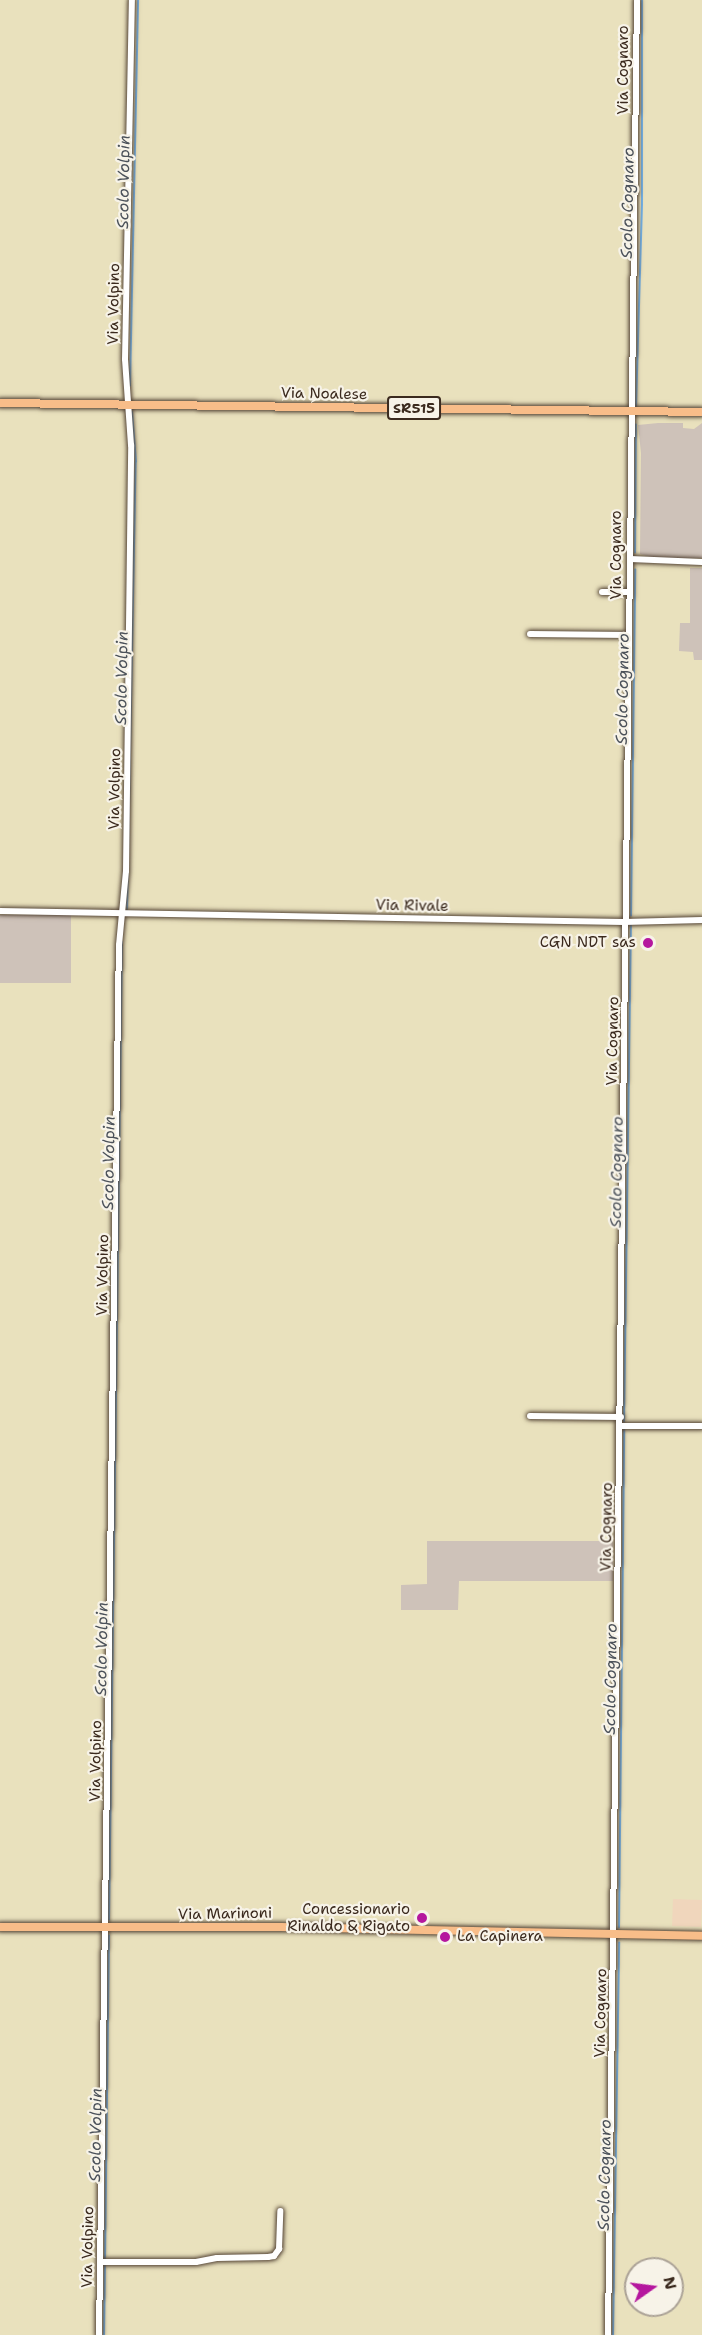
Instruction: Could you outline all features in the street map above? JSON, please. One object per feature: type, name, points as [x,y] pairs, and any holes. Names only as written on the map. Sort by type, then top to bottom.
[{"type":"main road","name":"Via Noalese","points":[[0,403],[702,412]]},
{"type":"main road","name":"Via Marinoni","points":[[0,1928],[272,1927],[702,1935]]},
{"type":"street","name":"Via Volpino","points":[[99,2335],[103,2262],[104,1929],[110,1700],[119,945],[125,913],[126,871],[130,457],[126,404],[128,133],[132,0]]},
{"type":"street","name":"Via Cognaro","points":[[608,2335],[621,1426],[630,411],[636,233],[636,0]]},
{"type":"street","points":[[630,560],[702,562]]},
{"type":"street","points":[[602,592],[629,592]]},
{"type":"street","points":[[530,634],[629,635]]},
{"type":"street","name":"Via Rivale","points":[[0,912],[626,921],[702,920]]},
{"type":"street","points":[[530,1416],[621,1417]]},
{"type":"street","points":[[621,1426],[702,1426]]},
{"type":"street","points":[[103,2262],[196,2262],[217,2258],[274,2256],[279,2249],[280,2211]]},
{"type":"shaded area","points":[[683,423],[683,428],[694,429],[702,423],[702,558],[654,558],[640,554],[641,453],[638,425]]},
{"type":"shaded area","points":[[690,568],[702,568],[702,660],[694,660],[693,652],[679,651],[680,623],[690,623]]},
{"type":"shaded area","points":[[0,915],[71,915],[71,983],[0,983]]},
{"type":"shaded area","points":[[427,1541],[613,1541],[613,1581],[459,1581],[458,1610],[401,1610],[401,1585],[427,1584]]},
{"type":"shaded area","points":[[673,1899],[702,1900],[701,1927],[672,1926]]},
{"type":"waterway","name":"Scolo Volpin","points":[[130,386],[138,0]]},
{"type":"waterway","name":"Scolo Cognaro","points":[[636,407],[642,204],[642,0]]},
{"type":"waterway","name":"Scolo Volpin","points":[[127,911],[136,462],[132,412]]},
{"type":"waterway","name":"Scolo Cognaro","points":[[635,553],[636,425]]},
{"type":"waterway","name":"Scolo Cognaro","points":[[631,916],[635,570]]},
{"type":"waterway","name":"Scolo Cognaro","points":[[624,1422],[631,924]]},
{"type":"waterway","name":"Scolo Volpin","points":[[109,1920],[122,942]]},
{"type":"waterway","name":"Scolo Cognaro","points":[[619,1928],[624,1430]]},
{"type":"waterway","name":"Scolo Volpin","points":[[105,2259],[109,1936]]},
{"type":"waterway","name":"Scolo Cognaro","points":[[613,2335],[619,1943]]},
{"type":"waterway","name":"Scolo Volpin","points":[[104,2335],[105,2264]]},
{"type":"place","name":"CGN NDT sas","points":[[648,943]]},
{"type":"place","name":"Concessionario Rinaldo & Rigato","points":[[422,1918]]},
{"type":"place","name":"La Capinera","points":[[445,1937]]}]
